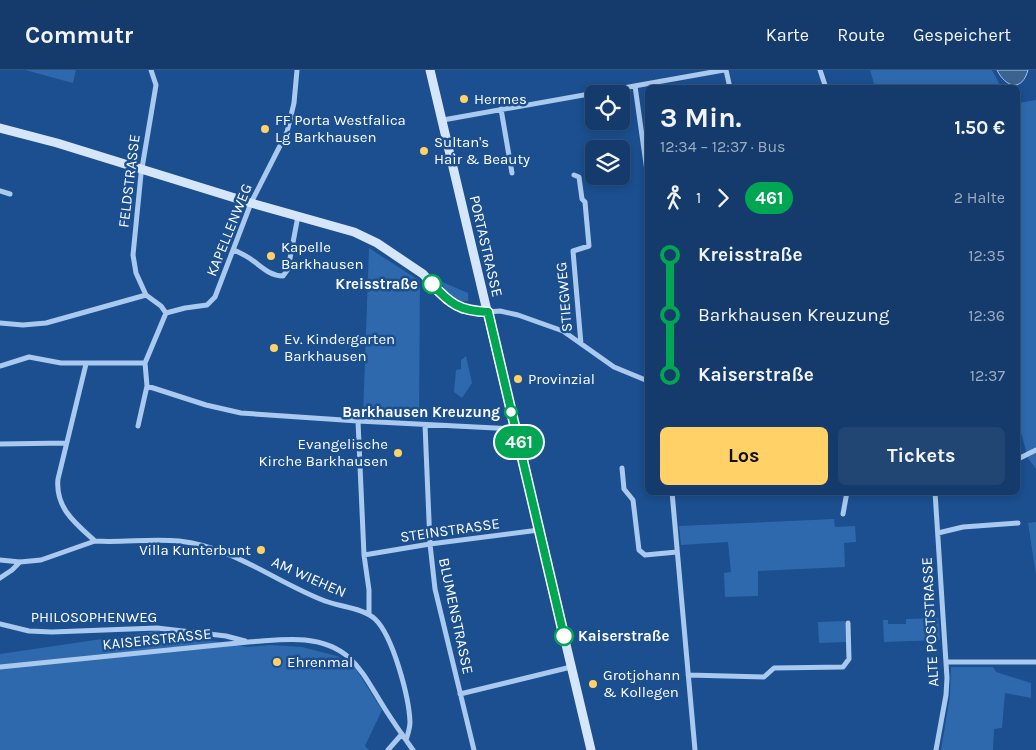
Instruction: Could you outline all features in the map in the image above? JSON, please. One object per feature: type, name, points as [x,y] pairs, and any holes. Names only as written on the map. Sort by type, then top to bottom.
[{"type":"main road","name":"PORTASTRASSE","points":[[430,70],[591,750]]},
{"type":"main road","points":[[0,128],[57,143],[251,203],[354,232],[377,243],[423,274],[447,300],[462,309],[488,312]]},
{"type":"street","name":"FELDSTRASSE","points":[[146,295],[136,273],[133,255],[142,168],[156,86],[151,70]]},
{"type":"street","name":"KAPELLENWEG","points":[[166,313],[207,305],[212,302],[251,203],[287,132],[294,103],[297,70]]},
{"type":"street","points":[[443,120],[725,70],[729,85]]},
{"type":"street","points":[[820,70],[825,85]]},
{"type":"street","points":[[635,86],[645,157]]},
{"type":"street","points":[[501,109],[512,173]]},
{"type":"street","name":"STIEGWEG","points":[[574,175],[579,177],[582,199],[585,202],[588,246],[573,251],[581,344]]},
{"type":"street","points":[[0,191],[10,194]]},
{"type":"street","points":[[234,250],[252,260],[260,268],[276,276],[283,276],[288,269],[298,216]]},
{"type":"street","points":[[0,323],[23,325],[46,323],[146,295],[161,306],[166,313],[145,363],[147,386],[138,426]]},
{"type":"street","points":[[488,312],[500,311],[518,315],[563,331],[614,367],[645,380]]},
{"type":"street","points":[[0,366],[29,357],[86,364],[145,363]]},
{"type":"street","points":[[0,560],[20,562],[41,560],[95,541],[65,511],[59,499],[57,488],[86,364]]},
{"type":"street","points":[[147,386],[241,414],[358,422],[516,428]]},
{"type":"street","points":[[358,422],[364,555],[369,590],[369,614],[383,629],[392,646],[402,677],[410,722],[406,740]]},
{"type":"street","name":"BLUMENSTRASSE","points":[[425,425],[430,544],[435,589],[474,750]]},
{"type":"street","points":[[0,444],[66,443]]},
{"type":"street","points":[[1020,458],[1036,450]]},
{"type":"street","points":[[622,468],[624,489],[633,500],[639,550],[645,556],[678,552]]},
{"type":"street","points":[[672,495],[695,750]]},
{"type":"street","points":[[843,514],[846,495]]},
{"type":"street","name":"ALTE POSTSTRASSE","points":[[935,495],[946,662],[946,695],[936,750]]},
{"type":"street","points":[[938,533],[963,527],[1018,524]]},
{"type":"street","name":"STEINSTRASSE","points":[[364,555],[430,544],[539,530]]},
{"type":"street","name":"AM WIEHEN","points":[[95,541],[178,541],[214,547],[250,563],[287,584],[326,602],[369,614]]},
{"type":"street","points":[[0,578],[20,562]]},
{"type":"street","points":[[688,675],[764,677],[774,668],[843,667],[849,659],[848,623]]},
{"type":"street","name":"PHILOSOPHENWEG","points":[[0,624],[29,631],[52,632],[157,628],[226,636],[248,642]]},
{"type":"street","name":"KAISERSTRASSE","points":[[0,666],[248,642],[306,640],[329,646],[347,655],[362,671],[412,750]]},
{"type":"street","points":[[946,662],[1036,662]]},
{"type":"street","points":[[460,694],[571,667]]},
{"type":"street","points":[[388,750],[402,734]]},
{"type":"shaded area","points":[[25,70],[76,70],[73,83]]},
{"type":"shaded area","points":[[870,70],[992,70],[1000,85],[874,85]]},
{"type":"shaded area","points":[[997,70],[1028,70],[1022,82],[1014,85],[1005,81]]},
{"type":"shaded area","points":[[1036,100],[1036,469],[1028,458],[1020,428],[1020,103]]},
{"type":"shaded area","points":[[369,248],[420,281],[419,418],[363,416]]},
{"type":"shaded area","points":[[440,281],[468,293],[468,301],[454,299],[447,293]]},
{"type":"shaded area","points":[[466,356],[472,383],[462,398],[454,392],[456,370],[461,369],[461,360]]},
{"type":"shaded area","points":[[834,519],[835,527],[855,526],[856,542],[844,543],[845,567],[758,571],[758,596],[725,597],[724,573],[731,572],[728,542],[681,545],[679,526]]},
{"type":"shaded area","points":[[1036,522],[1036,575],[1028,523]]},
{"type":"shaded area","points":[[938,618],[940,640],[884,642],[883,620],[888,620],[888,624],[906,624],[906,619]]},
{"type":"shaded area","points":[[845,621],[846,642],[819,643],[818,622]]},
{"type":"shaded area","points":[[156,631],[248,647],[270,645],[302,647],[337,656],[354,666],[382,710],[365,746],[369,750],[0,750],[0,654]]},
{"type":"shaded area","points":[[951,667],[993,667],[996,672],[1031,683],[1031,698],[1005,693],[1002,728],[994,729],[993,750],[941,750],[950,696]]},
{"type":"bus line","name":"461","points":[[432,284],[447,300],[462,309],[474,312],[488,312],[564,636]]},
{"type":"place","name":"Hermes","points":[[464,99]]},
{"type":"place","name":"FF Porta Westfalica Lg Barkhausen","points":[[265,129]]},
{"type":"place","name":"Sultan's Hair & Beauty","points":[[424,151]]},
{"type":"place","name":"Kapelle Barkhausen","points":[[271,256]]},
{"type":"place","name":"Kreisstraße","points":[[432,284]]},
{"type":"place","name":"Ev. Kindergarten Barkhausen","points":[[274,348]]},
{"type":"place","name":"Provinzial","points":[[518,379]]},
{"type":"place","name":"Barkhausen Kreuzung","points":[[511,412]]},
{"type":"place","name":"Evangelische Kirche Barkhausen","points":[[398,453]]},
{"type":"place","name":"Villa Kunterbunt","points":[[261,550]]},
{"type":"place","name":"Kaiserstraße","points":[[564,636]]},
{"type":"place","name":"Ehrenmal","points":[[277,662]]},
{"type":"place","name":"Grotjohann & Kollegen","points":[[593,684]]}]
